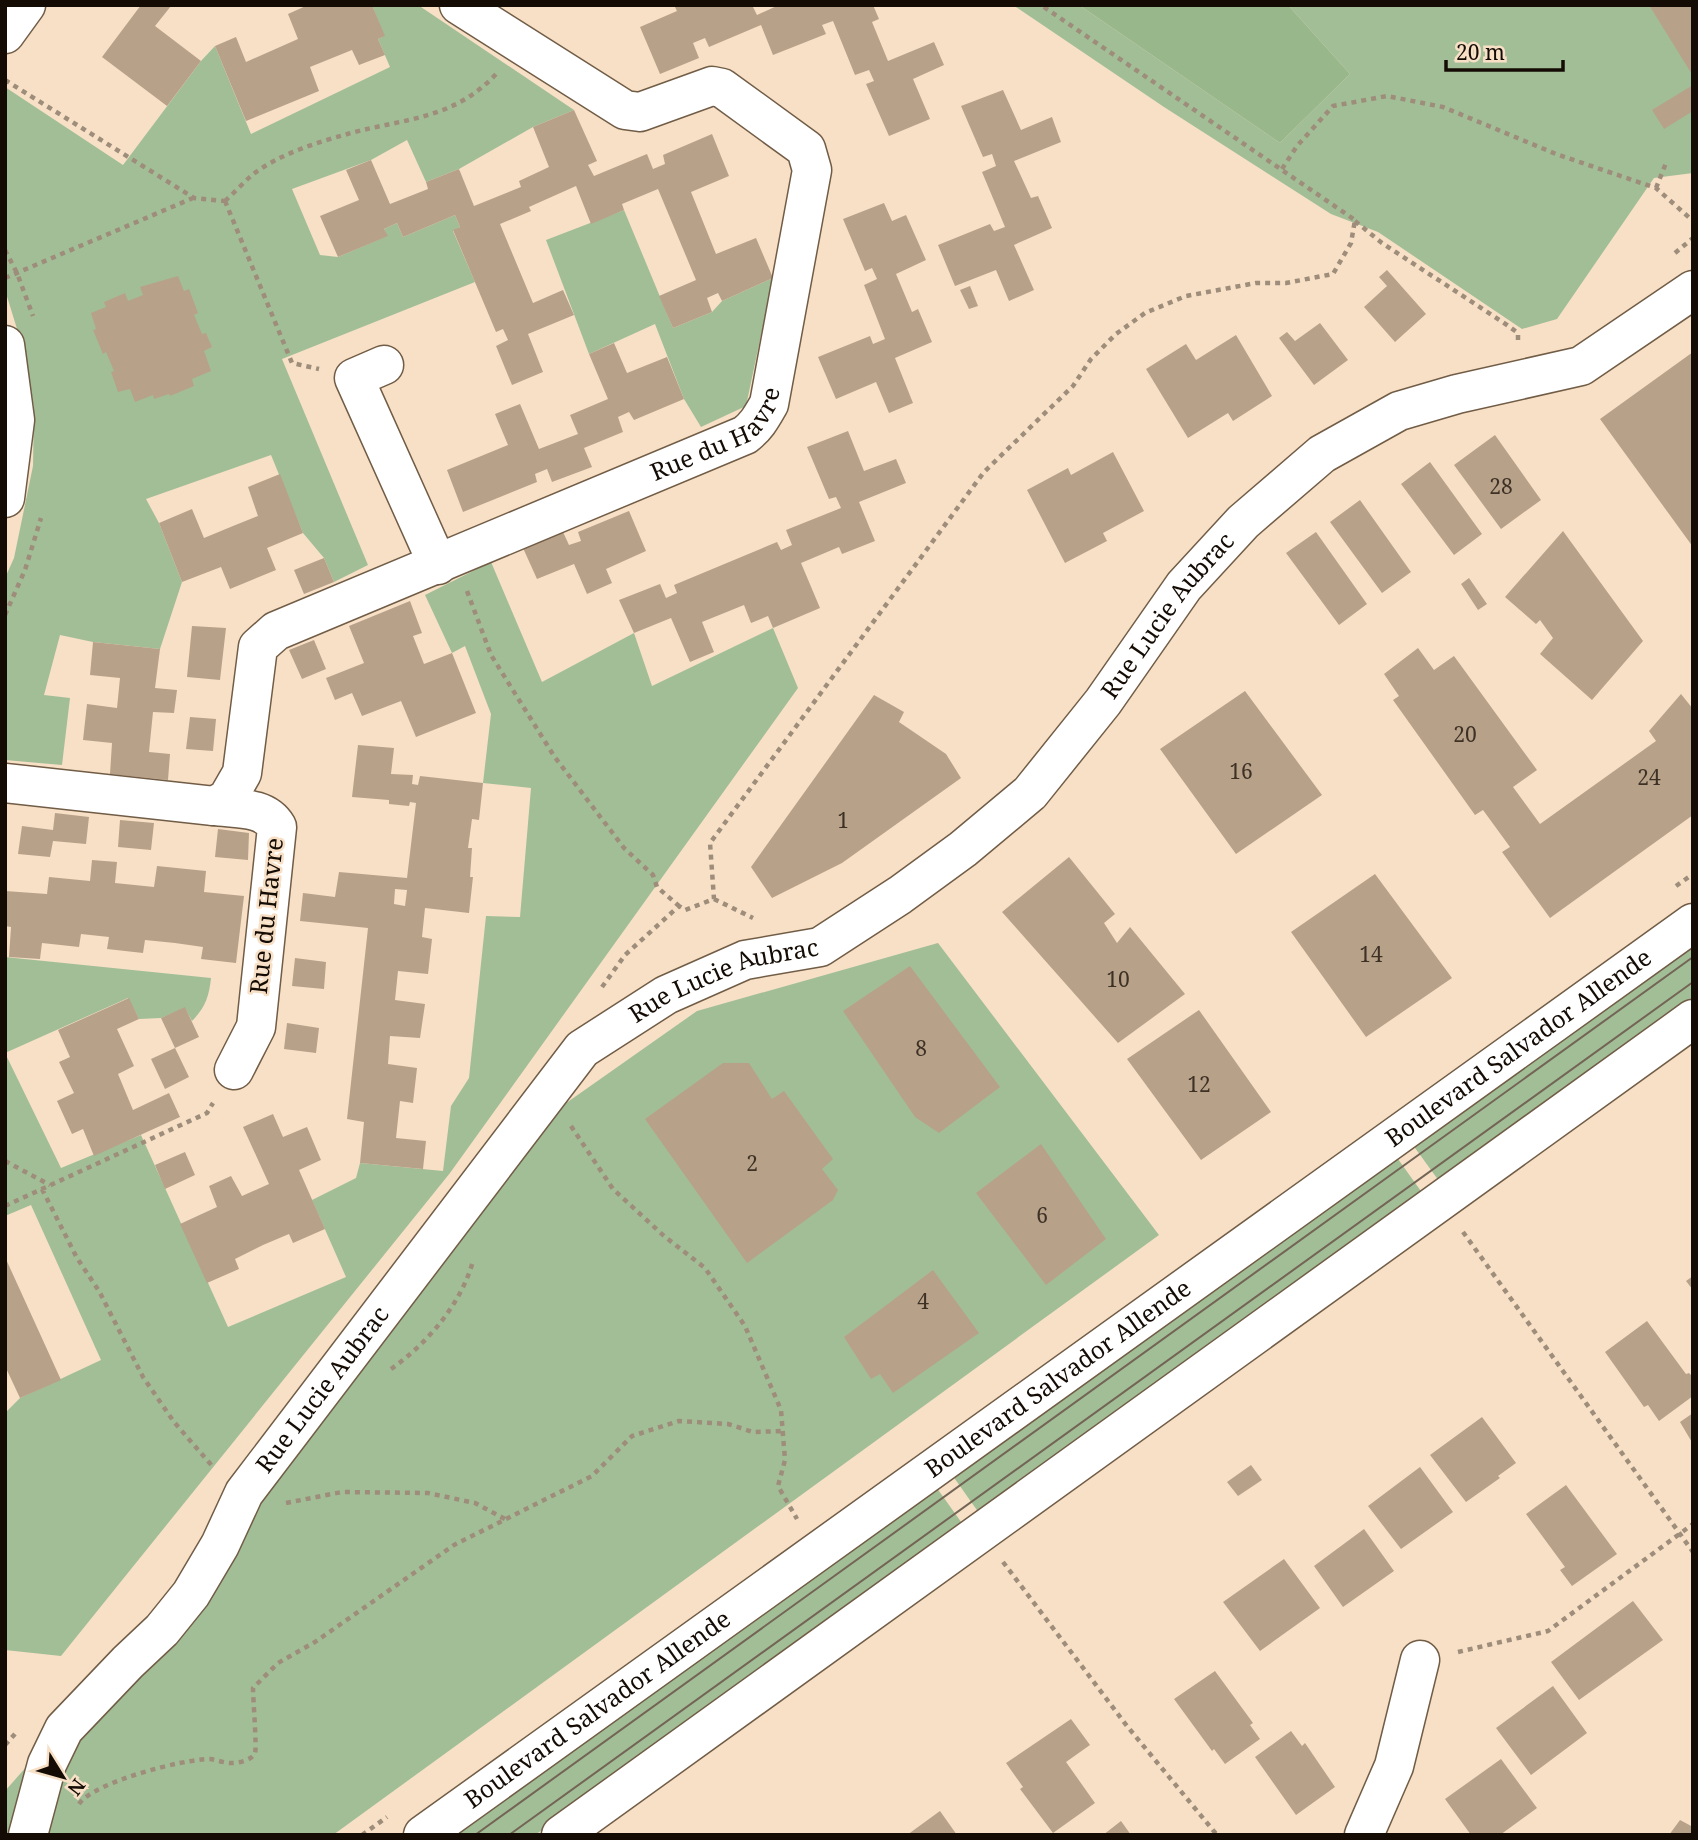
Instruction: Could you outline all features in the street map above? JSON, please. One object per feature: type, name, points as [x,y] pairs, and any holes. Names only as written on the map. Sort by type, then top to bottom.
[{"type":"street","points":[[5,34],[26,5]]},
{"type":"street","name":"Rue du Havre","points":[[214,806],[228,799],[242,773],[258,647],[276,631],[745,435],[755,427],[769,404],[812,170],[806,149],[722,88],[712,86],[640,112],[625,110],[459,5]]},
{"type":"street","name":"Rue Lucie Aubrac","points":[[34,1824],[47,1765],[64,1729],[162,1630],[191,1594],[220,1545],[244,1493],[582,1049],[666,995],[745,960],[820,947],[900,895],[963,849],[1030,793],[1103,702],[1184,586],[1243,522],[1322,454],[1399,411],[1457,394],[1581,366],[1693,290]]},
{"type":"street","points":[[5,345],[15,420],[5,498]]},
{"type":"street","points":[[369,372],[446,561]]},
{"type":"street","name":"Rue du Havre","points":[[5,783],[264,812],[272,818],[276,827],[256,1027],[234,1070]]},
{"type":"street","name":"Boulevard Salvador Allende","points":[[423,1835],[1693,923]]},
{"type":"street","points":[[561,1835],[1693,1018]]},
{"type":"street","points":[[1364,1835],[1394,1766],[1420,1660]]},
{"type":"path","points":[[1041,5],[1282,169],[1355,220],[1382,243],[1518,333],[1520,350]]},
{"type":"path","points":[[5,80],[194,198],[225,201],[254,174],[293,153],[353,132],[418,120],[467,100],[505,65],[519,45]]},
{"type":"path","points":[[1282,169],[1297,146],[1334,106],[1387,96],[1443,107],[1556,154],[1656,188],[1693,221]]},
{"type":"path","points":[[1656,188],[1666,163]]},
{"type":"path","points":[[5,278],[194,198]]},
{"type":"path","points":[[225,201],[292,363],[369,372]]},
{"type":"path","points":[[446,561],[491,655],[517,700],[590,805],[624,848],[653,875],[657,887],[685,910],[714,899],[710,843],[984,472],[1073,386],[1091,359],[1116,334],[1145,313],[1186,296],[1256,283],[1286,283],[1333,274],[1351,243],[1355,220]]},
{"type":"path","points":[[5,250],[17,273]]},
{"type":"path","points":[[594,997],[625,955],[679,906]]},
{"type":"path","points":[[5,1206],[207,1113],[234,1070]]},
{"type":"path","points":[[550,1093],[613,1189],[664,1236],[705,1268],[746,1326],[781,1410],[785,1460],[778,1486],[797,1520]]},
{"type":"path","points":[[5,1161],[51,1185]]},
{"type":"path","points":[[42,1189],[143,1377],[200,1455],[228,1482],[244,1493]]},
{"type":"path","points":[[1461,1229],[1693,1552]]},
{"type":"path","points":[[82,1799],[109,1784],[174,1763],[211,1759],[232,1763],[251,1758],[256,1752],[253,1688],[278,1663],[315,1642],[454,1545],[592,1476],[632,1436],[679,1421],[728,1424],[753,1432],[782,1431]]},
{"type":"path","points":[[294,1501],[342,1492],[428,1493],[475,1503],[506,1520]]},
{"type":"path","points":[[1420,1660],[1548,1631],[1693,1524]]},
{"type":"path","points":[[1002,1559],[1127,1726],[1217,1835]]},
{"type":"path","points":[[5,1745],[22,1725]]},
{"type":"green space","points":[[372,5],[418,5],[574,110],[533,127],[459,169],[426,182],[407,140],[371,160],[292,189],[320,255],[338,257],[387,236],[384,229],[397,223],[403,237],[455,215],[460,227],[453,231],[475,282],[282,359],[368,565],[334,582],[324,558],[303,533],[271,455],[146,499],[159,523],[182,582],[160,649],[93,642],[60,635],[44,695],[70,698],[62,765],[5,760],[5,578],[14,558],[33,466],[34,408],[26,358],[5,290],[5,87],[123,165],[215,46],[251,134],[390,67],[378,39],[384,36]]},
{"type":"green space","points":[[1013,5],[1079,5],[1280,143],[1350,74],[1288,5],[1693,5],[1693,173],[1654,178],[1557,319],[1522,329],[1378,232],[1331,214],[1164,107]]},
{"type":"green space","points":[[1079,5],[1288,5],[1350,74],[1280,143]]},
{"type":"green space","points":[[624,210],[673,328],[712,312],[722,301],[773,278],[746,406],[701,427],[684,399],[655,324],[589,354],[546,240]]},
{"type":"green space","points":[[491,562],[542,682],[634,633],[652,686],[773,628],[798,688],[450,1173],[61,1656],[5,1650],[5,1413],[20,1398],[101,1360],[31,1205],[5,1216],[5,1053],[61,1168],[141,1135],[228,1327],[346,1277],[312,1200],[356,1178],[360,1163],[443,1171],[451,1106],[469,1078],[486,916],[520,917],[531,788],[483,783],[491,714],[465,646],[452,653],[425,595]]},
{"type":"green space","points":[[1693,936],[1693,998],[1439,1181],[1410,1141]]},
{"type":"green space","points":[[938,943],[1159,1235],[333,1835],[5,1835],[5,1791],[169,1605],[552,1113],[697,1011]]},
{"type":"green space","points":[[5,957],[211,978],[206,1002],[192,1021],[185,1008],[161,1018],[139,1019],[128,998],[5,1053]]},
{"type":"green space","points":[[1393,1152],[1423,1194],[979,1513],[950,1472]]},
{"type":"green space","points":[[934,1484],[964,1526],[535,1835],[446,1835]]},
{"type":"building","points":[[141,5],[171,6],[155,26],[201,61],[167,106],[102,57]]},
{"type":"building","points":[[308,5],[372,5],[385,36],[378,39],[385,55],[359,65],[352,50],[310,67],[319,91],[246,121],[215,46],[236,37],[246,62],[298,39],[288,14]]},
{"type":"building","points":[[674,5],[752,5],[757,15],[779,5],[873,5],[879,19],[872,22],[888,61],[934,42],[944,65],[913,79],[930,119],[889,136],[866,84],[874,81],[869,70],[855,75],[833,21],[822,25],[826,34],[773,55],[761,25],[709,47],[705,38],[693,43],[699,58],[660,74],[640,27],[677,11]]},
{"type":"building","points":[[1649,5],[1693,5],[1693,76]]},
{"type":"building","points":[[1693,85],[1693,111],[1664,129],[1652,110]]},
{"type":"building","points":[[1003,90],[1021,130],[1052,117],[1061,142],[1014,161],[1031,198],[1038,196],[1052,228],[1014,245],[1034,290],[1009,301],[996,270],[955,286],[938,245],[990,224],[994,231],[1005,227],[982,172],[996,166],[992,154],[983,157],[961,106]]},
{"type":"building","points":[[574,110],[597,161],[588,165],[594,176],[647,154],[653,169],[665,164],[663,155],[712,134],[729,176],[691,192],[716,254],[756,238],[773,278],[722,301],[718,293],[707,298],[712,312],[673,328],[659,296],[696,280],[658,189],[622,204],[624,210],[591,224],[576,186],[529,207],[531,211],[500,224],[533,303],[563,290],[574,315],[528,334],[543,372],[512,385],[496,346],[508,340],[503,329],[496,332],[453,230],[460,227],[455,215],[403,237],[397,223],[384,229],[388,236],[338,257],[320,216],[359,200],[346,170],[371,160],[390,204],[428,189],[426,182],[459,169],[474,206],[521,187],[519,181],[549,167],[533,127]]},
{"type":"building","points":[[884,203],[892,221],[906,215],[926,260],[896,274],[912,312],[918,309],[932,342],[895,358],[913,403],[889,413],[876,382],[836,399],[818,357],[870,336],[873,344],[885,339],[864,285],[877,279],[872,268],[865,271],[843,219]]},
{"type":"building","points":[[1387,270],[1426,314],[1395,342],[1364,307],[1387,286],[1379,277]]},
{"type":"building","points":[[178,276],[184,291],[189,289],[198,313],[194,315],[202,334],[206,333],[212,347],[204,351],[211,371],[192,379],[194,386],[170,396],[169,394],[154,399],[153,395],[135,402],[130,389],[118,392],[111,372],[114,371],[93,330],[96,329],[91,313],[106,307],[104,302],[125,293],[128,301],[143,295],[140,287]]},
{"type":"building","points":[[970,286],[978,306],[969,309],[960,290]]},
{"type":"building","points":[[1320,323],[1348,360],[1314,385],[1279,338],[1287,332],[1295,341]]},
{"type":"building","points":[[1236,335],[1272,396],[1233,421],[1228,413],[1188,438],[1146,369],[1186,344],[1196,360]]},
{"type":"building","points":[[614,343],[627,373],[667,357],[684,399],[634,420],[629,412],[618,417],[623,432],[584,448],[592,467],[552,482],[547,469],[535,474],[537,482],[463,512],[447,470],[508,445],[495,414],[520,404],[539,449],[578,434],[570,415],[608,399],[589,354]]},
{"type":"building","points":[[1693,352],[1693,547],[1600,419]]},
{"type":"building","points":[[848,431],[864,471],[896,459],[906,483],[859,502],[875,541],[842,554],[839,547],[801,563],[820,608],[773,628],[768,616],[751,623],[744,605],[702,622],[714,652],[690,662],[671,618],[634,633],[619,600],[660,584],[666,598],[677,593],[674,585],[777,542],[781,550],[792,545],[786,530],[841,508],[836,497],[829,499],[807,447]]},
{"type":"building","points":[[1495,435],[1541,500],[1501,529],[1454,465]]},
{"type":"building","points":[[1113,452],[1144,511],[1103,533],[1107,541],[1065,563],[1027,490],[1068,468],[1071,475]]},
{"type":"building","points":[[1430,462],[1482,534],[1454,555],[1401,484]]},
{"type":"building","points":[[280,474],[303,533],[267,548],[276,570],[230,589],[221,567],[182,582],[159,523],[192,509],[204,538],[258,516],[248,487]]},
{"type":"building","points":[[1360,500],[1411,572],[1382,593],[1330,522]]},
{"type":"building","points":[[629,511],[646,551],[606,569],[612,583],[587,594],[574,564],[537,579],[523,548],[563,532],[569,545],[581,541],[578,532]]},
{"type":"building","points":[[1563,531],[1643,641],[1592,700],[1540,654],[1553,638],[1540,620],[1536,624],[1505,597]]},
{"type":"building","points":[[1316,532],[1367,604],[1339,625],[1286,553]]},
{"type":"building","points":[[324,558],[334,582],[304,594],[294,570]]},
{"type":"building","points":[[1469,578],[1487,604],[1478,610],[1461,584]]},
{"type":"building","points":[[410,601],[422,633],[413,636],[424,664],[452,653],[476,713],[416,737],[401,701],[362,716],[352,693],[335,700],[326,678],[364,663],[349,626]]},
{"type":"building","points":[[192,626],[226,628],[220,680],[187,677]]},
{"type":"building","points":[[314,640],[326,669],[302,679],[289,650]]},
{"type":"building","points":[[93,642],[160,649],[155,688],[177,690],[174,713],[153,712],[149,752],[170,754],[168,780],[110,774],[112,743],[83,740],[87,704],[117,708],[120,678],[90,675]]},
{"type":"building","points":[[1418,648],[1434,670],[1454,656],[1537,770],[1513,787],[1540,824],[1656,741],[1649,731],[1681,694],[1693,709],[1693,815],[1550,918],[1502,852],[1510,847],[1483,810],[1475,815],[1393,700],[1399,696],[1384,674]]},
{"type":"building","points":[[1245,691],[1322,795],[1236,854],[1160,749]]},
{"type":"building","points":[[874,695],[904,712],[899,722],[946,754],[961,778],[842,863],[772,898],[751,867]]},
{"type":"building","points":[[190,717],[216,719],[213,751],[186,749]]},
{"type":"building","points":[[358,745],[394,748],[391,774],[413,775],[412,784],[418,785],[420,776],[483,783],[479,820],[472,819],[468,848],[472,848],[470,877],[473,877],[469,913],[425,908],[422,937],[432,939],[428,974],[398,971],[395,1000],[425,1004],[420,1038],[390,1036],[388,1064],[417,1068],[413,1103],[400,1101],[396,1138],[426,1141],[423,1169],[360,1163],[364,1122],[347,1119],[368,928],[300,921],[303,893],[335,897],[339,872],[407,878],[416,803],[410,802],[409,806],[389,804],[389,800],[352,797]],"holes":[[[395,889],[407,890],[405,906],[394,904]]]},
{"type":"building","points":[[55,813],[89,817],[86,844],[53,841],[50,857],[18,854],[22,826],[53,830]]},
{"type":"building","points":[[120,820],[154,823],[151,850],[118,847]]},
{"type":"building","points":[[218,829],[249,833],[248,860],[215,857]]},
{"type":"building","points":[[1069,857],[1115,914],[1104,923],[1117,943],[1130,927],[1185,994],[1118,1043],[1002,912]]},
{"type":"building","points":[[92,860],[117,862],[115,883],[154,887],[157,866],[206,871],[204,892],[244,896],[236,963],[201,959],[203,947],[175,943],[145,940],[143,953],[107,949],[109,937],[81,934],[79,947],[42,943],[40,959],[9,957],[11,927],[5,926],[5,891],[47,894],[49,877],[90,881]]},
{"type":"building","points":[[1375,874],[1452,978],[1366,1037],[1291,932]]},
{"type":"building","points":[[295,958],[326,962],[324,989],[292,986]]},
{"type":"building","points":[[910,966],[1000,1087],[939,1133],[915,1117],[843,1011]]},
{"type":"building","points":[[129,998],[139,1019],[117,1029],[134,1066],[118,1074],[133,1110],[169,1093],[180,1117],[94,1156],[83,1129],[72,1134],[57,1101],[74,1093],[59,1062],[70,1057],[58,1030]]},
{"type":"building","points":[[185,1007],[199,1037],[175,1048],[161,1018]]},
{"type":"building","points":[[1199,1010],[1271,1112],[1201,1160],[1127,1059]]},
{"type":"building","points":[[287,1023],[319,1028],[316,1053],[284,1049]]},
{"type":"building","points":[[175,1048],[189,1077],[165,1089],[151,1059]]},
{"type":"building","points":[[723,1063],[749,1063],[772,1099],[784,1091],[833,1159],[822,1169],[838,1190],[833,1200],[747,1263],[645,1119]]},
{"type":"building","points":[[273,1114],[283,1137],[307,1127],[321,1160],[299,1170],[325,1229],[293,1243],[289,1234],[263,1245],[235,1259],[239,1269],[207,1283],[180,1224],[217,1207],[209,1186],[231,1176],[242,1196],[269,1184],[243,1127]]},
{"type":"building","points":[[1041,1144],[1106,1239],[1046,1285],[976,1193]]},
{"type":"building","points":[[185,1152],[195,1175],[165,1189],[155,1165]]},
{"type":"building","points":[[5,1257],[61,1380],[20,1398],[5,1366]]},
{"type":"building","points":[[933,1270],[979,1333],[893,1393],[880,1374],[871,1379],[844,1337]]},
{"type":"building","points":[[1693,1276],[1693,1290],[1686,1281]]},
{"type":"building","points":[[1647,1321],[1686,1374],[1689,1373],[1693,1377],[1693,1396],[1659,1421],[1648,1405],[1644,1407],[1605,1352]]},
{"type":"building","points":[[1693,1413],[1693,1444],[1680,1422]]},
{"type":"building","points":[[1482,1417],[1516,1463],[1466,1502],[1430,1455]]},
{"type":"building","points":[[1251,1465],[1262,1480],[1238,1496],[1227,1482]]},
{"type":"building","points":[[1420,1467],[1453,1512],[1401,1549],[1368,1506]]},
{"type":"building","points":[[1566,1485],[1617,1554],[1572,1586],[1560,1570],[1565,1567],[1526,1514]]},
{"type":"building","points":[[1364,1529],[1394,1571],[1343,1607],[1314,1566]]},
{"type":"building","points":[[1284,1559],[1320,1608],[1260,1651],[1223,1602]]},
{"type":"building","points":[[1633,1601],[1663,1640],[1579,1700],[1551,1662]]},
{"type":"building","points":[[1215,1671],[1253,1723],[1250,1725],[1260,1739],[1225,1764],[1214,1749],[1212,1751],[1174,1699]]},
{"type":"building","points":[[1553,1686],[1587,1733],[1531,1775],[1496,1728]]},
{"type":"building","points":[[1071,1719],[1090,1745],[1066,1762],[1095,1803],[1053,1833],[1020,1789],[1023,1787],[1006,1763]]},
{"type":"building","points":[[1291,1731],[1302,1746],[1305,1743],[1335,1787],[1296,1815],[1255,1757]]},
{"type":"building","points":[[1501,1759],[1537,1808],[1500,1835],[1471,1835],[1445,1799]]},
{"type":"building","points":[[940,1811],[957,1835],[907,1835]]},
{"type":"building","points":[[1680,1820],[1693,1827],[1693,1835],[1669,1835]]},
{"type":"building","points":[[1121,1821],[1131,1835],[1103,1835]]},
{"type":"tram line","points":[[475,1835],[1693,957]]},
{"type":"tram line","points":[[509,1835],[1693,982]]}]
